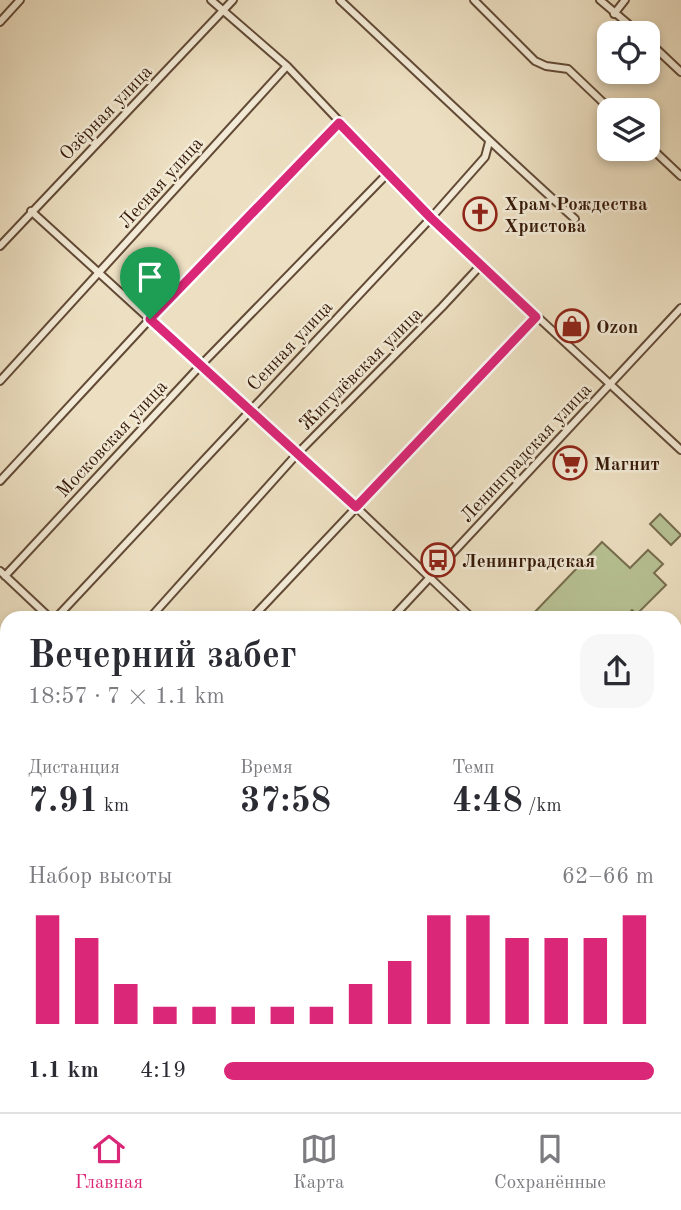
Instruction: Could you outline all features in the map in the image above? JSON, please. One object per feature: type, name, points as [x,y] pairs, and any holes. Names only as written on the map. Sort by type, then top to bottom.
[{"type":"street","points":[[0,22],[20,0]]},
{"type":"street","points":[[211,0],[286,66],[431,218],[681,450]]},
{"type":"street","name":"Озёрная улица","points":[[0,246],[233,0]]},
{"type":"street","points":[[340,0],[459,110],[489,142],[575,219]]},
{"type":"street","points":[[474,0],[535,61],[546,66],[568,69],[598,98]]},
{"type":"street","points":[[600,0],[614,14],[626,21]]},
{"type":"street","points":[[614,14],[625,0]]},
{"type":"street","points":[[660,52],[681,72]]},
{"type":"street","name":"Лесная улица","points":[[0,381],[286,66]]},
{"type":"street","points":[[0,481],[150,319],[339,123]]},
{"type":"street","name":"Сенная улица","points":[[63,611],[431,218],[485,156],[489,142]]},
{"type":"street","points":[[660,156],[681,176]]},
{"type":"street","name":"Московская улица","points":[[2,573],[388,173]]},
{"type":"street","points":[[31,211],[356,507],[463,611]]},
{"type":"street","name":"Жигулёвская улица","points":[[156,611],[297,454],[481,265]]},
{"type":"street","name":"Ленинградская улица","points":[[399,611],[681,308]]},
{"type":"street","points":[[259,611],[536,317]]},
{"type":"street","points":[[2,573],[43,611]]},
{"type":"green space","points":[[660,514],[681,535],[671,545],[650,524]]},
{"type":"green space","points":[[602,542],[630,568],[648,550],[663,564],[654,573],[666,585],[640,611],[536,611]]},
{"type":"place","name":"Храм Рождества Христова","points":[[480,214]]},
{"type":"place","name":"Ozon","points":[[572,326]]},
{"type":"place","name":"Магнит","points":[[570,463]]},
{"type":"place","name":"Ленинградская","points":[[438,560]]},
{"type":"route","points":[[339,123],[431,218],[536,317],[356,507],[150,319],[339,123]]}]
